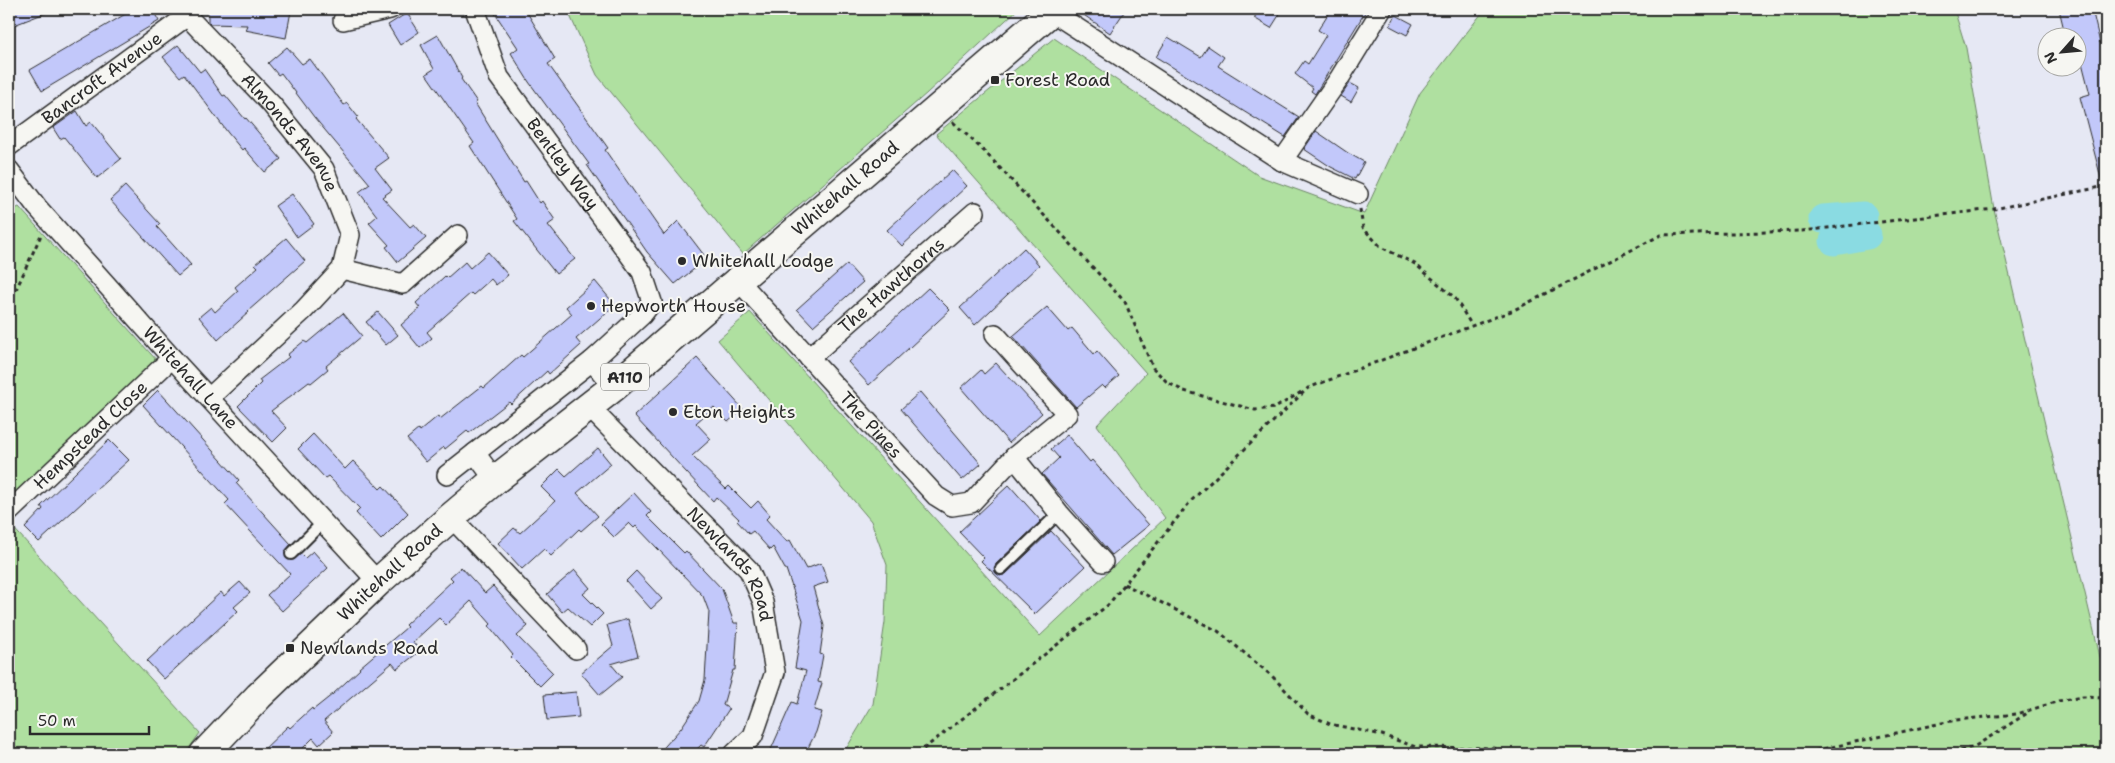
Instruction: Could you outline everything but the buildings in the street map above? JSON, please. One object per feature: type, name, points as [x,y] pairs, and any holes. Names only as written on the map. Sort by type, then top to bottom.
[{"type":"main road","name":"Whitehall Road","points":[[206,754],[259,696],[378,582],[451,517],[614,387],[737,279],[1053,10]]},
{"type":"street","points":[[343,20],[390,9]]},
{"type":"street","name":"Bentley Way","points":[[474,9],[499,77],[642,272],[652,302],[642,315],[592,361]]},
{"type":"street","points":[[1282,161],[1338,79],[1382,9]]},
{"type":"street","points":[[1053,10],[1282,161],[1358,194]]},
{"type":"street","name":"Bancroft Avenue","points":[[9,146],[185,12]]},
{"type":"street","name":"Almonds Avenue","points":[[185,12],[271,104],[324,169],[350,235],[342,269]]},
{"type":"street","name":"Whitehall Lane","points":[[9,170],[49,219],[172,358],[378,582]]},
{"type":"street","name":"The Hawthorns","points":[[809,358],[975,212]]},
{"type":"street","points":[[209,398],[304,310],[342,269],[403,284],[458,235]]},
{"type":"street","name":"The Pines","points":[[737,279],[936,496],[952,506],[971,503],[1014,458],[1067,414],[995,334]]},
{"type":"street","name":"Hempstead Close","points":[[9,512],[172,358]]},
{"type":"street","points":[[447,475],[592,361],[614,387]]},
{"type":"street","name":"Newlands Road","points":[[588,406],[749,570],[763,602],[775,672],[752,736],[734,754]]},
{"type":"street","points":[[475,453],[495,480]]},
{"type":"street","points":[[1014,458],[1059,513],[1103,562]]},
{"type":"street","points":[[451,517],[576,649]]},
{"type":"lane","points":[[1001,569],[1059,513]]},
{"type":"lane","points":[[291,554],[323,522]]},
{"type":"path","points":[[938,109],[986,152],[1125,302],[1154,368],[1168,383],[1184,391],[1254,410],[1275,408],[1308,388],[1514,310],[1662,235],[1802,231],[1994,209],[2106,186]]},
{"type":"path","points":[[1358,194],[1363,228],[1381,247],[1415,264],[1455,298],[1472,326]]},
{"type":"path","points":[[9,305],[49,219]]},
{"type":"path","points":[[917,754],[1108,605],[1190,502],[1308,388]]},
{"type":"path","points":[[1124,584],[1218,631],[1272,676],[1308,714],[1330,724],[1382,735],[1416,747],[1493,748],[1511,754]]},
{"type":"path","points":[[1800,754],[1956,720],[2017,714],[2058,701],[2083,697],[2106,698]]},
{"type":"path","points":[[1954,754],[1977,745],[2024,714],[2058,701]]},
{"type":"path","points":[[1416,747],[1416,754]]},
{"type":"green space","points":[[567,9],[1018,9],[927,93],[743,254],[597,75]]},
{"type":"green space","points":[[1485,9],[1954,9],[1966,48],[1994,209],[2106,682],[2106,754],[843,754],[873,704],[885,622],[887,565],[871,521],[718,340],[750,312],[1040,636],[1165,518],[1097,425],[1146,373],[936,134],[1054,38],[1259,176],[1364,214],[1420,93]]},
{"type":"green space","points":[[19,207],[159,363],[9,500],[9,212]]},
{"type":"green space","points":[[9,523],[200,733],[185,754],[9,754]]},
{"type":"waterway","points":[[1823,219],[1863,216]]},
{"type":"waterway","points":[[1834,241],[1867,235]]},
{"type":"place","name":"Forest Road","points":[[995,80]]},
{"type":"place","name":"Whitehall Lodge","points":[[682,261]]},
{"type":"place","name":"Hepworth House","points":[[591,306]]},
{"type":"place","name":"Eton Heights","points":[[673,412]]},
{"type":"place","name":"Newlands Road","points":[[290,648]]}]
